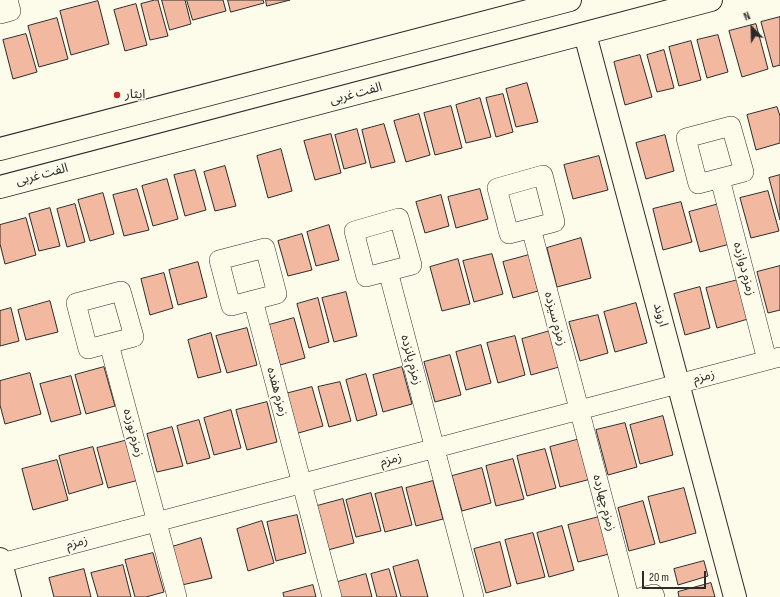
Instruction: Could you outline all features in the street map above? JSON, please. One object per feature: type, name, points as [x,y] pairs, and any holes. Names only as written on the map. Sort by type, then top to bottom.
[{"type":"main road","points":[[0,149],[570,0]]},
{"type":"main road","name":"الفت غربی","points":[[0,186],[711,0]]},
{"type":"main road","name":"اروند","points":[[585,34],[735,597]]},
{"type":"main road","points":[[1,561],[10,597]]},
{"type":"street","points":[[0,14],[11,11],[8,0]]},
{"type":"street","name":"زمزم دوازده","points":[[720,179],[774,358]]},
{"type":"street","name":"زمزم سیزده","points":[[531,228],[579,410]]},
{"type":"street","name":"زمزم پانزده","points":[[388,271],[474,597]]},
{"type":"street","name":"زمزم هفده","points":[[253,300],[332,597]]},
{"type":"street","name":"زمزم نوزده","points":[[109,344],[177,597]]},
{"type":"street","name":"زمزم","points":[[1,561],[157,522],[774,358]]},
{"type":"street","name":"زمزم چهارده","points":[[579,410],[629,597]]},
{"type":"street","points":[[642,597],[654,594],[655,597]]},
{"type":"building","points":[[158,0],[168,36],[150,40],[141,4]]},
{"type":"building","points":[[162,0],[185,0],[191,24],[170,30]]},
{"type":"building","points":[[187,0],[223,0],[226,11],[193,20]]},
{"type":"building","points":[[228,0],[263,0],[264,3],[231,12]]},
{"type":"building","points":[[266,0],[290,0],[267,6]]},
{"type":"building","points":[[98,1],[109,44],[71,55],[60,11]]},
{"type":"building","points":[[136,4],[147,45],[125,51],[114,10]]},
{"type":"building","points":[[780,17],[780,65],[773,67],[761,22]]},
{"type":"building","points":[[57,18],[68,59],[39,67],[28,26]]},
{"type":"building","points":[[756,24],[768,69],[742,77],[729,31]]},
{"type":"building","points":[[26,34],[37,72],[13,79],[3,40]]},
{"type":"building","points":[[718,35],[728,72],[707,78],[697,40]]},
{"type":"building","points":[[691,41],[701,80],[679,86],[669,47]]},
{"type":"building","points":[[664,50],[674,88],[657,92],[647,55]]},
{"type":"building","points":[[640,55],[652,97],[625,105],[614,62]]},
{"type":"building","points":[[527,83],[538,122],[516,127],[506,89]]},
{"type":"building","points":[[503,94],[513,132],[496,137],[486,98]]},
{"type":"building","points":[[480,98],[491,137],[466,143],[456,105]]},
{"type":"building","points":[[451,106],[462,148],[435,155],[424,113]]},
{"type":"building","points":[[777,107],[780,116],[780,143],[756,150],[747,115]]},
{"type":"building","points":[[419,114],[430,155],[406,162],[394,121]]},
{"type":"building","points":[[384,124],[395,162],[371,168],[362,130]]},
{"type":"building","points":[[357,129],[366,163],[344,169],[335,135]]},
{"type":"building","points":[[331,134],[341,173],[315,180],[304,141]]},
{"type":"building","points":[[665,135],[674,171],[646,179],[636,143]]},
{"type":"building","points":[[281,149],[292,191],[268,198],[257,156]]},
{"type":"building","points":[[599,156],[608,190],[573,199],[564,165]]},
{"type":"building","points":[[225,166],[236,206],[215,211],[204,172]]},
{"type":"building","points":[[195,170],[206,210],[185,216],[174,175]]},
{"type":"building","points":[[780,175],[780,220],[769,178]]},
{"type":"building","points":[[167,179],[178,219],[153,226],[142,186]]},
{"type":"building","points":[[137,189],[149,230],[124,236],[113,195]]},
{"type":"building","points":[[480,189],[488,219],[456,228],[448,197]]},
{"type":"building","points":[[768,191],[779,231],[751,238],[740,198]]},
{"type":"building","points":[[103,193],[114,234],[90,241],[78,200]]},
{"type":"building","points":[[441,195],[449,226],[425,233],[416,202]]},
{"type":"building","points":[[681,202],[692,242],[663,250],[653,209]]},
{"type":"building","points":[[75,204],[85,242],[67,247],[57,209]]},
{"type":"building","points":[[719,204],[730,244],[700,252],[689,212]]},
{"type":"building","points":[[50,208],[60,246],[39,251],[29,214]]},
{"type":"building","points":[[26,218],[36,255],[5,264],[0,244],[0,225]]},
{"type":"building","points":[[329,225],[339,260],[316,266],[307,232]]},
{"type":"building","points":[[302,234],[312,270],[288,276],[278,241]]},
{"type":"building","points":[[581,238],[591,278],[557,287],[547,248]]},
{"type":"building","points":[[492,254],[503,294],[474,302],[463,261]]},
{"type":"building","points":[[529,255],[538,291],[513,298],[503,262]]},
{"type":"building","points":[[458,259],[470,304],[442,311],[430,267]]},
{"type":"building","points":[[198,262],[207,297],[178,305],[169,270]]},
{"type":"building","points":[[780,266],[780,310],[768,313],[757,272]]},
{"type":"building","points":[[164,273],[173,308],[150,315],[141,279]]},
{"type":"building","points":[[738,280],[748,319],[717,328],[706,288]]},
{"type":"building","points":[[700,287],[710,328],[685,335],[674,294]]},
{"type":"building","points":[[346,292],[357,336],[334,342],[322,298]]},
{"type":"building","points":[[318,298],[329,342],[309,348],[297,304]]},
{"type":"building","points":[[50,301],[58,332],[26,340],[18,310]]},
{"type":"building","points":[[636,303],[647,343],[615,352],[604,312]]},
{"type":"building","points":[[11,308],[19,341],[0,346],[0,311]]},
{"type":"building","points":[[598,315],[608,353],[580,361],[569,322]]},
{"type":"building","points":[[294,318],[305,358],[280,365],[269,325]]},
{"type":"building","points":[[247,328],[257,365],[227,373],[216,336]]},
{"type":"building","points":[[550,331],[559,367],[531,375],[522,339]]},
{"type":"building","points":[[211,333],[221,372],[198,378],[188,340]]},
{"type":"building","points":[[515,336],[525,375],[498,383],[487,343]]},
{"type":"building","points":[[481,345],[491,383],[466,390],[456,352]]},
{"type":"building","points":[[450,355],[461,395],[435,402],[424,362]]},
{"type":"building","points":[[104,367],[115,406],[86,414],[75,375]]},
{"type":"building","points":[[402,367],[412,404],[383,412],[373,375]]},
{"type":"building","points":[[30,373],[41,414],[5,424],[0,405],[0,381]]},
{"type":"building","points":[[366,374],[377,415],[357,421],[346,380]]},
{"type":"building","points":[[71,376],[81,414],[51,422],[40,384]]},
{"type":"building","points":[[340,382],[351,421],[329,427],[318,387]]},
{"type":"building","points":[[312,387],[323,426],[295,434],[285,394]]},
{"type":"building","points":[[267,402],[277,442],[247,450],[236,410]]},
{"type":"building","points":[[231,410],[241,448],[214,455],[204,418]]},
{"type":"building","points":[[663,416],[673,455],[640,464],[630,425]]},
{"type":"building","points":[[199,420],[210,458],[187,464],[177,426]]},
{"type":"building","points":[[625,423],[637,467],[608,475],[596,430]]},
{"type":"building","points":[[172,427],[183,466],[157,472],[147,434]]},
{"type":"building","points":[[580,439],[591,479],[560,487],[550,447]]},
{"type":"building","points":[[128,440],[139,480],[108,488],[97,448]]},
{"type":"building","points":[[93,447],[103,484],[69,494],[59,456]]},
{"type":"building","points":[[545,449],[556,488],[527,496],[517,456]]},
{"type":"building","points":[[513,459],[524,499],[496,506],[486,466]]},
{"type":"building","points":[[57,460],[68,500],[33,510],[22,469]]},
{"type":"building","points":[[482,468],[491,503],[462,511],[452,476]]},
{"type":"building","points":[[433,481],[443,519],[416,526],[406,488]]},
{"type":"building","points":[[402,487],[412,525],[385,532],[375,494]]},
{"type":"building","points":[[684,488],[696,533],[660,543],[648,497]]},
{"type":"building","points":[[371,493],[381,531],[356,537],[346,500]]},
{"type":"building","points":[[343,499],[354,543],[328,550],[317,506]]},
{"type":"building","points":[[643,501],[655,544],[629,551],[618,508]]},
{"type":"building","points":[[297,515],[306,553],[276,561],[267,522]]},
{"type":"building","points":[[599,517],[609,554],[578,562],[568,525]]},
{"type":"building","points":[[262,521],[274,563],[248,571],[237,529]]},
{"type":"building","points":[[562,526],[574,570],[549,577],[537,533]]},
{"type":"building","points":[[533,533],[545,577],[517,584],[505,540]]},
{"type":"building","points":[[201,538],[212,578],[182,585],[172,547]]},
{"type":"building","points":[[500,542],[511,586],[486,593],[474,549]]},
{"type":"building","points":[[153,553],[164,592],[146,597],[135,597],[125,560]]},
{"type":"building","points":[[418,560],[428,597],[401,597],[393,567]]},
{"type":"building","points":[[704,561],[708,576],[678,585],[674,569]]},
{"type":"building","points":[[123,565],[131,597],[98,597],[91,573]]},
{"type":"building","points":[[84,569],[91,597],[54,597],[49,578]]},
{"type":"building","points":[[389,569],[397,597],[377,597],[371,574]]},
{"type":"building","points":[[366,574],[372,597],[337,597],[334,583]]},
{"type":"building","points":[[711,583],[715,597],[679,597],[678,592]]},
{"type":"building","points":[[313,585],[316,597],[284,597],[283,593]]},
{"type":"place","name":"ایثار","points":[[117,95]]}]
